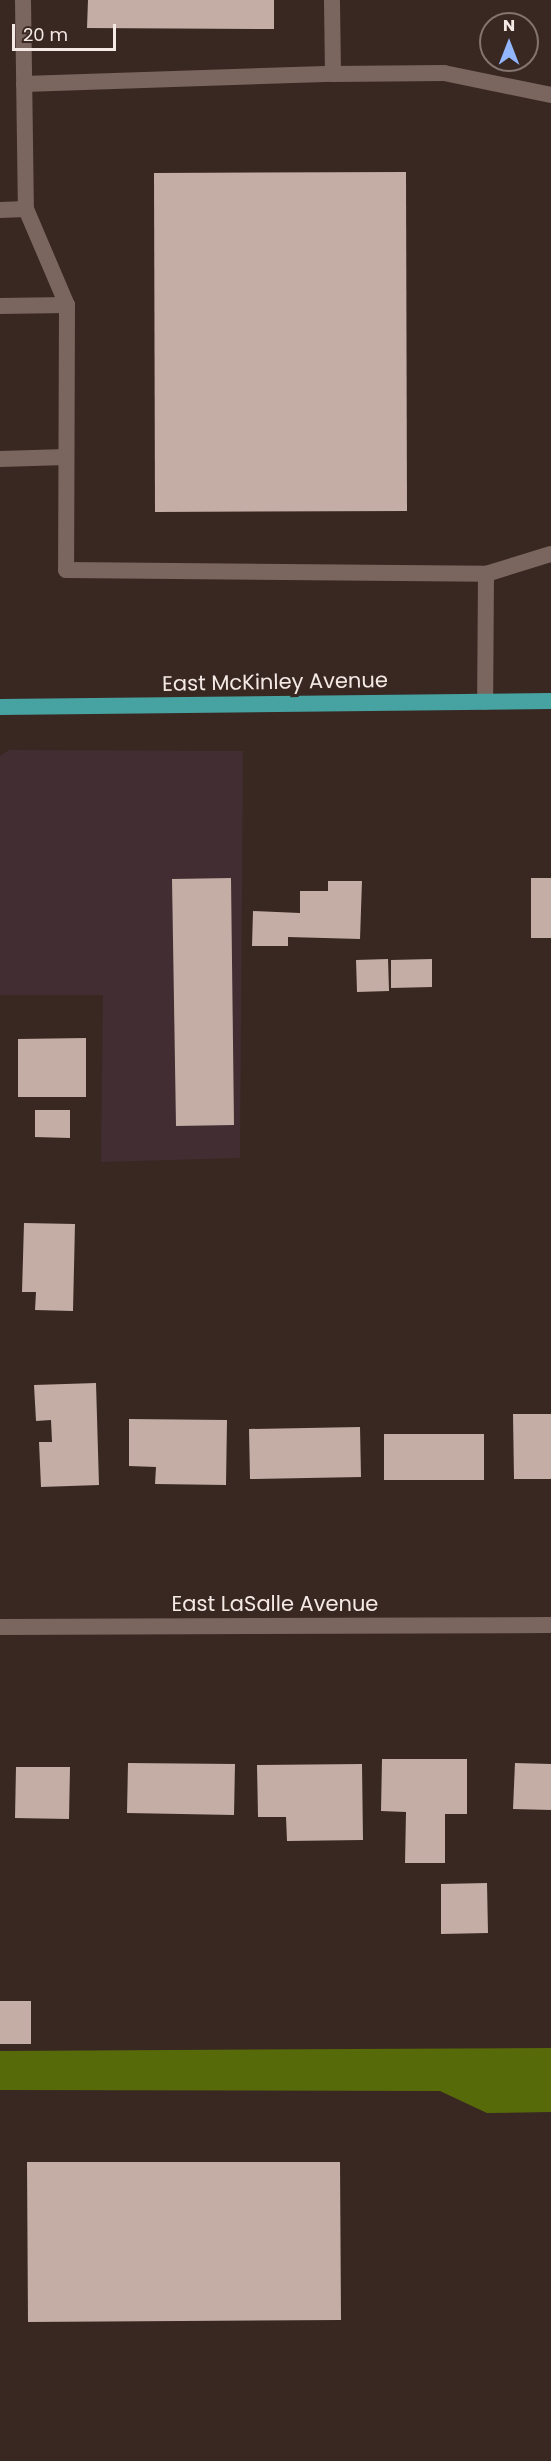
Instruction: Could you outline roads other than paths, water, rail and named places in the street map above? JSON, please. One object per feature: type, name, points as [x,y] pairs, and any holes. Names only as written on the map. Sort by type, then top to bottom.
[{"type":"main road","name":"East McKinley Avenue","points":[[0,707],[551,701]]},
{"type":"street","points":[[23,0],[26,209],[67,305],[66,570],[486,574],[551,554]]},
{"type":"street","points":[[332,0],[333,75]]},
{"type":"street","points":[[24,84],[444,73],[551,95]]},
{"type":"street","points":[[0,210],[26,209]]},
{"type":"street","points":[[0,306],[67,305]]},
{"type":"street","points":[[0,459],[66,458]]},
{"type":"street","points":[[485,702],[486,574]]},
{"type":"street","name":"East LaSalle Avenue","points":[[0,1627],[551,1625]]}]
